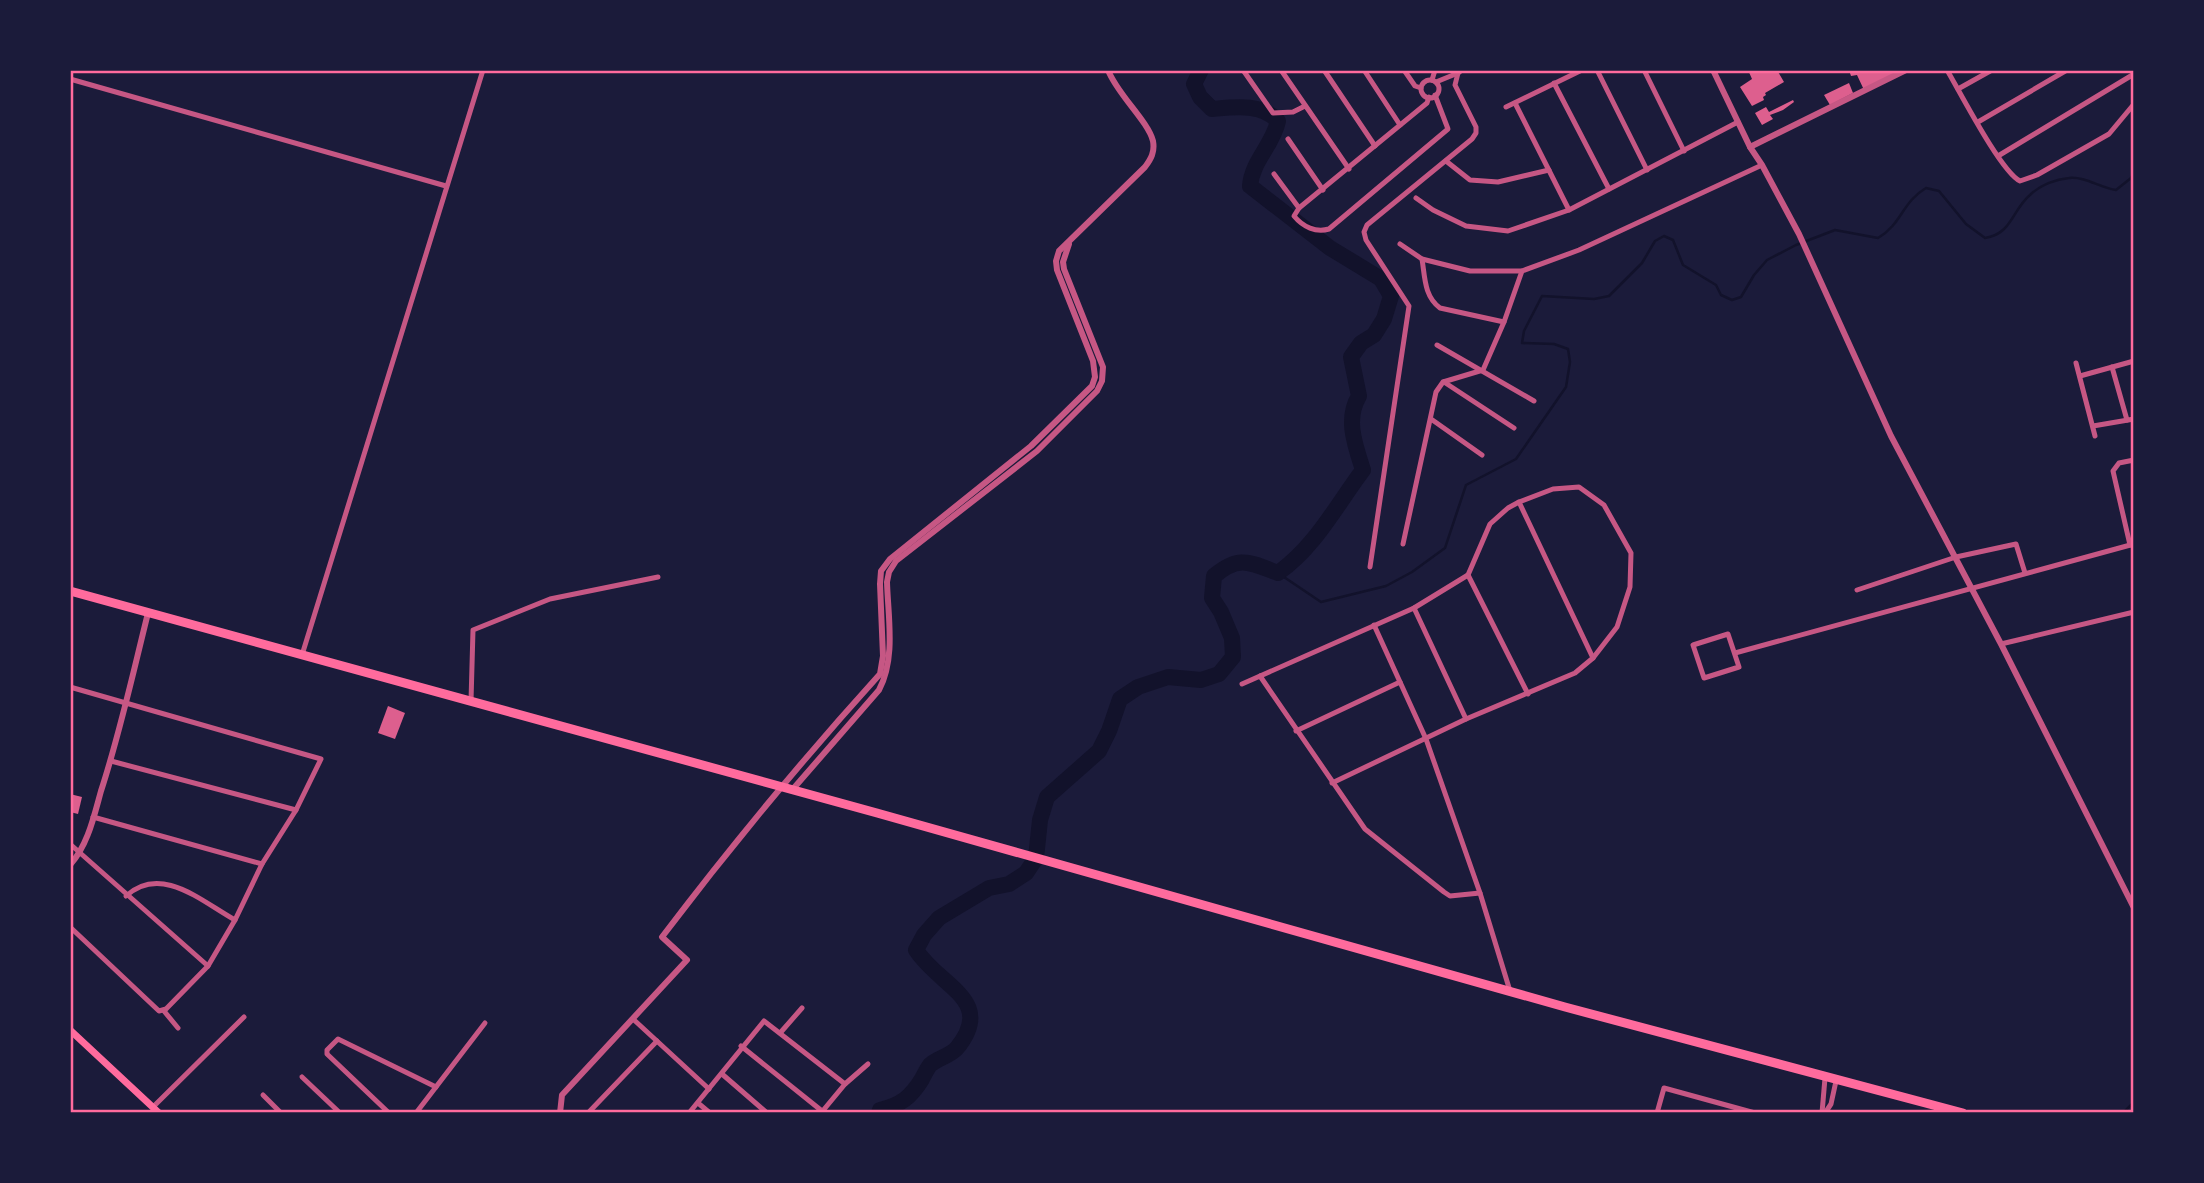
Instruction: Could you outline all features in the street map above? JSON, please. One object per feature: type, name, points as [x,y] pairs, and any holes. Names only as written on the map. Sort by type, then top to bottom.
[{"type":"highway","points":[[70,591],[793,789],[1825,1078],[1963,1113]]},
{"type":"main road","points":[[70,1030],[156,1110]]},
{"type":"street","points":[[302,655],[483,70]]},
{"type":"street","points":[[560,1113],[562,1095],[687,960],[662,937],[782,786],[880,674],[883,656],[881,571],[890,559],[1031,446],[1092,386],[1095,377],[1093,361],[1057,270],[1056,261],[1059,251],[1145,167],[1152,159],[1154,150],[1149,132],[1119,91],[1108,70]]},
{"type":"street","points":[[1243,70],[1273,113],[1293,112],[1305,106]]},
{"type":"street","points":[[1281,70],[1349,169]]},
{"type":"street","points":[[1324,70],[1375,146]]},
{"type":"street","points":[[1364,70],[1401,125]]},
{"type":"street","points":[[1404,70],[1415,86],[1421,88]]},
{"type":"street","points":[[1432,96],[1448,129],[1329,229],[1317,232],[1298,221],[1294,216],[1299,208],[1427,103],[1435,84],[1435,70]]},
{"type":"street","points":[[1506,107],[1582,70]]},
{"type":"street","points":[[1597,70],[1647,170]]},
{"type":"street","points":[[1644,70],[1684,151]]},
{"type":"street","points":[[1713,70],[1750,147],[1807,251],[1891,436],[1956,557],[2134,908]]},
{"type":"street","points":[[1750,147],[1906,70]]},
{"type":"street","points":[[1947,70],[1998,156],[2010,173],[2020,181],[2037,175],[2109,134],[2134,104]]},
{"type":"street","points":[[1958,89],[1992,70]]},
{"type":"street","points":[[1978,122],[2067,70]]},
{"type":"street","points":[[1435,84],[1460,71]]},
{"type":"street","points":[[1370,567],[1409,306],[1366,240],[1364,232],[1367,225],[1472,139],[1476,127],[1455,85],[1460,71]]},
{"type":"street","points":[[1998,156],[2134,75]]},
{"type":"street","points":[[70,79],[446,186]]},
{"type":"street","points":[[1421,88],[1426,81],[1455,85]]},
{"type":"street","points":[[1554,83],[1609,189]]},
{"type":"street","points":[[1421,88],[1423,94],[1432,96]]},
{"type":"street","points":[[1515,103],[1569,210]]},
{"type":"street","points":[[1416,198],[1465,226],[1508,231],[1569,210],[1738,122]]},
{"type":"street","points":[[1288,139],[1323,190]]},
{"type":"street","points":[[1446,161],[1470,180],[1498,182],[1549,170]]},
{"type":"street","points":[[1401,244],[1422,259],[1470,271],[1522,271],[1579,250],[1762,165]]},
{"type":"street","points":[[1274,174],[1299,208]]},
{"type":"street","points":[[793,789],[879,690],[886,676],[889,656],[887,582],[889,572],[896,561],[1037,451],[1097,391],[1102,381],[1103,368],[1064,269],[1063,262],[1069,243]]},
{"type":"street","points":[[1422,259],[1428,297],[1433,303],[1440,308],[1504,322]]},
{"type":"street","points":[[1404,544],[1436,392],[1443,382],[1483,370],[1522,271]]},
{"type":"street","points":[[1437,345],[1534,401]]},
{"type":"street","points":[[2080,376],[2134,361]]},
{"type":"street","points":[[2076,363],[2095,436]]},
{"type":"street","points":[[2093,425],[2131,420],[2112,367]]},
{"type":"street","points":[[1443,382],[1514,428]]},
{"type":"street","points":[[1430,419],[1482,455]]},
{"type":"street","points":[[1735,653],[2132,545],[2113,471],[2114,466],[2119,463],[2134,460]]},
{"type":"street","points":[[1242,684],[1414,608],[1468,575],[1490,524],[1508,508],[1520,502],[1553,489],[1579,487],[1604,505],[1631,553],[1630,587],[1616,626],[1593,659],[1575,673],[1466,719],[1332,783]]},
{"type":"street","points":[[1520,502],[1593,659]]},
{"type":"street","points":[[1857,590],[1956,557],[2016,544],[2025,573]]},
{"type":"street","points":[[1468,575],[1528,694]]},
{"type":"street","points":[[471,701],[473,630],[550,599],[658,578]]},
{"type":"street","points":[[1414,608],[1466,719]]},
{"type":"street","points":[[2001,645],[2134,612]]},
{"type":"street","points":[[70,865],[80,853],[111,761],[148,613]]},
{"type":"street","points":[[1374,625],[1426,739],[1480,893],[1510,991]]},
{"type":"street","points":[[1728,634],[1735,653],[1739,667],[1704,678],[1693,645],[1728,634]]},
{"type":"street","points":[[1260,676],[1365,829],[1444,892],[1450,895],[1480,893]]},
{"type":"street","points":[[1296,731],[1400,682]]},
{"type":"street","points":[[70,687],[321,759],[296,810],[262,864],[208,966],[163,1011]]},
{"type":"street","points":[[828,733],[838,738]]},
{"type":"street","points":[[111,761],[296,810]]},
{"type":"street","points":[[93,817],[262,864]]},
{"type":"street","points":[[70,844],[208,966]]},
{"type":"street","points":[[126,896],[137,886],[156,882],[171,884],[235,919]]},
{"type":"street","points":[[70,927],[159,1011],[163,1011],[178,1028]]},
{"type":"street","points":[[781,1032],[802,1008]]},
{"type":"street","points":[[156,1110],[244,1017]]},
{"type":"street","points":[[633,1019],[709,1089]]},
{"type":"street","points":[[689,1113],[764,1021],[845,1084]]},
{"type":"street","points":[[417,1113],[485,1023]]},
{"type":"street","points":[[389,1113],[327,1054],[327,1050],[338,1039],[436,1087]]},
{"type":"street","points":[[588,1113],[657,1041]]},
{"type":"street","points":[[741,1046],[821,1112],[845,1084],[868,1064]]},
{"type":"street","points":[[722,1074],[767,1113]]},
{"type":"street","points":[[302,1077],[340,1113]]},
{"type":"street","points":[[1823,1113],[1825,1078]]},
{"type":"street","points":[[1823,1113],[1831,1104],[1836,1081]]},
{"type":"street","points":[[1657,1113],[1664,1088],[1755,1113]]},
{"type":"street","points":[[263,1096],[281,1113]]},
{"type":"street","points":[[698,1103],[709,1113]]},
{"type":"building","points":[[1748,70],[1777,70],[1784,82],[1765,93],[1764,100],[1752,106],[1740,87],[1752,79]]},
{"type":"building","points":[[1849,70],[1901,70],[1864,90],[1857,75],[1851,76]]},
{"type":"building","points":[[1849,83],[1853,93],[1830,105],[1824,95]]},
{"type":"building","points":[[1793,100],[1794,102],[1783,110],[1770,115],[1773,119],[1762,125],[1755,113],[1766,107],[1769,112]]},
{"type":"building","points":[[388,706],[405,713],[395,739],[378,733]]},
{"type":"building","points":[[70,794],[82,797],[78,814],[70,812]]},
{"type":"waterway","points":[[879,1113],[880,1110],[900,1103],[909,1095],[930,1065],[954,1051],[967,1032],[970,1018],[967,1006],[960,995],[916,950],[924,935],[939,918],[989,888],[1009,884],[1026,873],[1036,858],[1040,820],[1047,797],[1099,751],[1120,699],[1138,687],[1168,677],[1201,680],[1219,674],[1233,657],[1232,638],[1212,598],[1214,576],[1230,565],[1245,562],[1278,573],[1314,538],[1363,470],[1352,423],[1359,396],[1351,357],[1361,343],[1374,335],[1384,319],[1391,296],[1381,279],[1330,248],[1250,186],[1255,169],[1278,121],[1256,109],[1212,109],[1200,97],[1194,84],[1201,70]]},
{"type":"waterway","points":[[1278,573],[1321,602],[1386,586],[1412,572],[1445,548],[1466,485],[1516,459],[1566,387],[1570,362],[1568,349],[1554,344],[1522,343],[1524,331],[1542,296],[1594,299],[1609,296],[1642,263],[1655,241],[1664,236],[1673,240],[1683,265],[1716,285],[1721,295],[1732,300],[1741,297],[1767,260],[1796,245],[1835,230],[1878,238],[1926,188],[1939,191],[1966,224],[1985,238],[2001,232],[2024,201],[2048,183],[2075,178],[2116,190],[2131,178],[2134,171]]},
{"type":"waterway","points":[[2123,1113],[2134,1102]]}]
